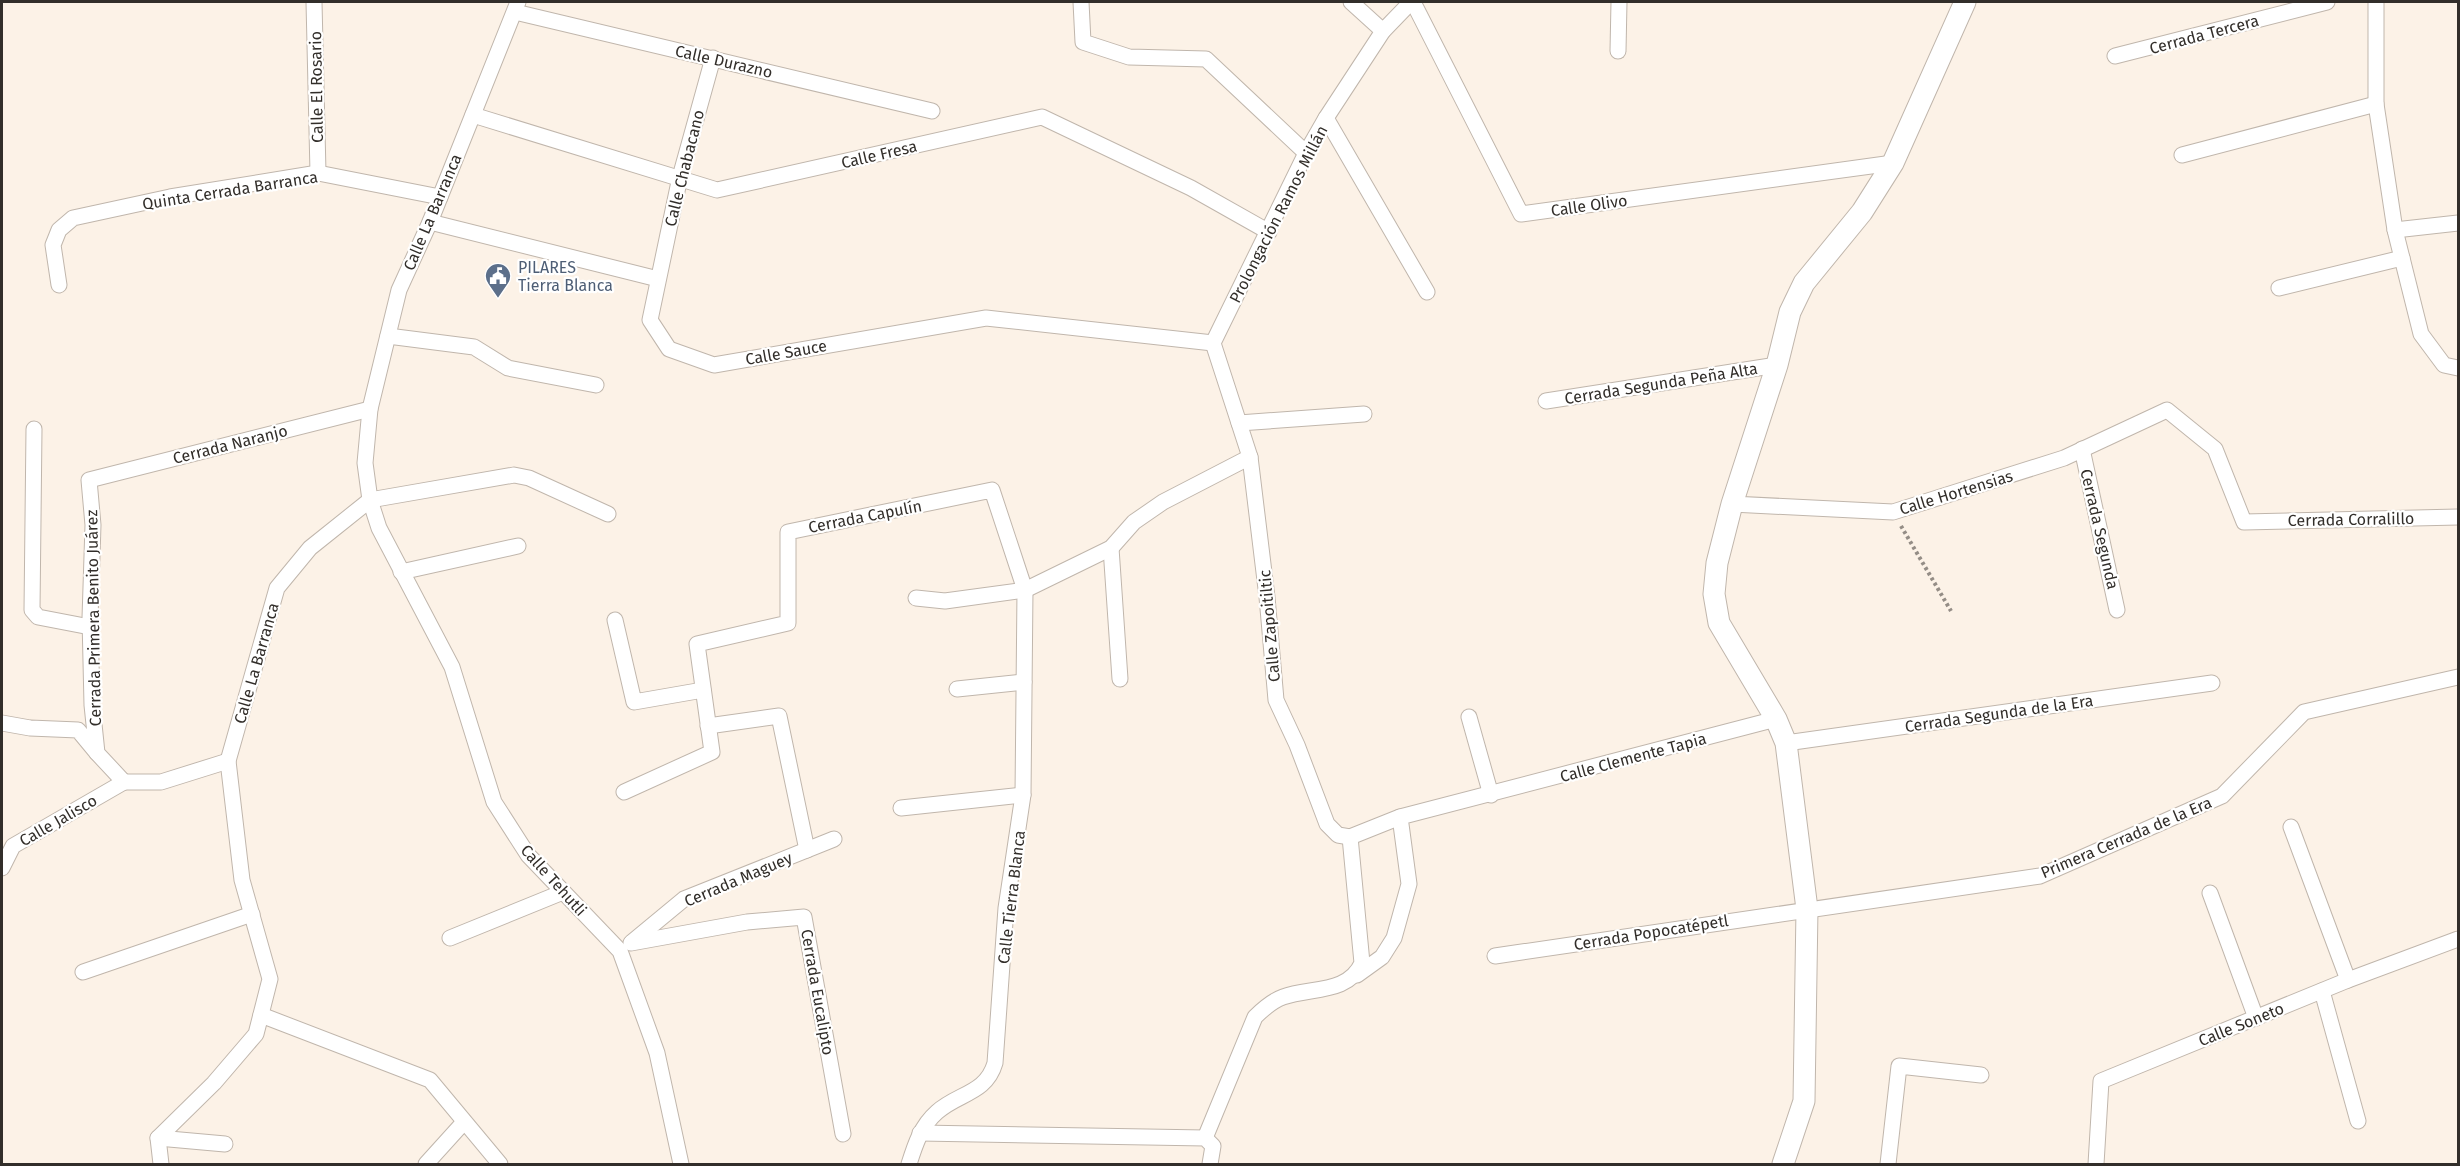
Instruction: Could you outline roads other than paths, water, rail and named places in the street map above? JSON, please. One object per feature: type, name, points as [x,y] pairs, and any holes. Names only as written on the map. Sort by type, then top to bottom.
[{"type":"street","name":"Calle El Rosario","points":[[314,2],[318,173]]},
{"type":"street","points":[[1082,2],[1083,42],[1129,57],[1206,59],[1306,153]]},
{"type":"street","points":[[1351,2],[1383,31]]},
{"type":"street","name":"Prolongación Ramos Millán","points":[[1213,343],[1306,153],[1326,118],[1383,31],[1412,2]]},
{"type":"street","name":"Calle Olivo","points":[[1412,2],[1521,214],[1893,163]]},
{"type":"street","points":[[1618,51],[1619,2]]},
{"type":"street","points":[[1783,1164],[1804,1101],[1807,909],[1786,743],[1776,719],[1719,623],[1714,594],[1717,563],[1732,504],[1777,365],[1790,312],[1804,283],[1862,212],[1893,163],[1965,2]]},
{"type":"street","name":"Cerrada Tercera","points":[[2115,57],[2327,2]]},
{"type":"street","points":[[2376,2],[2376,104],[2395,230],[2421,334],[2444,365],[2458,368]]},
{"type":"street","name":"Calle Durazno","points":[[516,7],[932,111]]},
{"type":"street","name":"Calle La Barranca","points":[[158,1138],[214,1083],[256,1034],[270,979],[242,880],[228,761],[277,588],[310,549],[370,500],[365,463],[370,409],[399,290],[430,222],[516,7]]},
{"type":"street","name":"Calle Chabacano","points":[[658,279],[680,177],[713,58]]},
{"type":"street","points":[[2182,155],[2376,104]]},
{"type":"street","name":"Calle Fresa","points":[[473,115],[717,190],[1042,117],[1191,188],[1269,232]]},
{"type":"street","points":[[1326,118],[1427,292]]},
{"type":"street","name":"Quinta Cerrada Barranca","points":[[59,285],[53,245],[59,230],[73,218],[170,197],[318,173],[440,197]]},
{"type":"street","points":[[430,222],[658,279]]},
{"type":"street","points":[[2395,230],[2458,223]]},
{"type":"street","points":[[2279,288],[2402,258]]},
{"type":"street","name":"Calle Sauce","points":[[658,279],[650,320],[663,340],[669,349],[714,365],[986,318],[1213,343]]},
{"type":"street","points":[[388,336],[474,347],[508,368],[596,385]]},
{"type":"street","name":"Calle Zapoitiltic","points":[[1213,343],[1250,458],[1267,597],[1276,700],[1297,745],[1327,824],[1338,835],[1350,837]]},
{"type":"street","name":"Cerrada Segunda Peña Alta","points":[[1546,401],[1777,365]]},
{"type":"street","name":"Cerrada Naranjo","points":[[90,480],[370,409]]},
{"type":"street","name":"Calle Hortensias","points":[[1732,504],[1893,512],[2064,458],[2167,410],[2215,449],[2244,522]]},
{"type":"street","points":[[1239,423],[1364,414]]},
{"type":"street","points":[[34,429],[32,610],[38,617],[90,627]]},
{"type":"street","name":"Cerrada Segunda","points":[[2082,449],[2117,610]]},
{"type":"street","points":[[916,597],[945,601],[1025,590],[1111,548],[1134,522],[1163,502],[1250,458]]},
{"type":"street","points":[[370,500],[514,475],[529,478],[608,514]]},
{"type":"street","name":"Cerrada Primera Benito Juárez","points":[[90,480],[93,525],[90,627],[92,705],[97,753]]},
{"type":"street","name":"Calle Tierra Blanca","points":[[909,1164],[920,1133],[936,1112],[976,1089],[991,1077],[995,1063],[1006,908],[1023,795],[1025,590],[992,490]]},
{"type":"street","name":"Cerrada Capulín","points":[[624,792],[712,752],[697,644],[788,623],[788,531],[992,490]]},
{"type":"street","name":"Calle Tehutli","points":[[370,500],[379,528],[452,666],[494,802],[528,855],[563,892],[625,947],[657,1053],[681,1164]]},
{"type":"street","name":"Cerrada Corralillo","points":[[2244,522],[2458,517]]},
{"type":"street","points":[[401,572],[518,546]]},
{"type":"street","points":[[1111,548],[1120,679]]},
{"type":"street","points":[[615,620],[634,702],[703,690]]},
{"type":"street","name":"Primera Cerrada de la Era","points":[[1807,909],[2040,876],[2222,796],[2304,712],[2458,677]]},
{"type":"street","points":[[957,689],[1024,682]]},
{"type":"street","name":"Cerrada Segunda de la Era","points":[[1786,743],[2212,683]]},
{"type":"street","points":[[708,726],[779,716],[807,850]]},
{"type":"street","points":[[1469,717],[1491,795]]},
{"type":"street","name":"Calle Clemente Tapia","points":[[1400,817],[1776,719]]},
{"type":"street","points":[[2,723],[30,728],[78,730],[124,782],[161,782],[228,761]]},
{"type":"street","name":"Calle Jalisco","points":[[2,868],[13,846],[124,782]]},
{"type":"street","points":[[901,808],[1023,795]]},
{"type":"street","points":[[1204,1138],[1255,1017],[1266,1006],[1282,997],[1345,984],[1382,957],[1394,938],[1409,884],[1400,817],[1350,837],[1362,963],[1357,975]]},
{"type":"street","points":[[2291,827],[2348,980]]},
{"type":"street","name":"Cerrada Maguey","points":[[625,947],[684,899],[834,839]]},
{"type":"street","points":[[450,938],[563,892]]},
{"type":"street","points":[[2210,892],[2256,1018]]},
{"type":"street","name":"Cerrada Popocatépetl","points":[[1495,956],[1807,909]]},
{"type":"street","points":[[83,972],[252,914]]},
{"type":"street","name":"Cerrada Eucalipto","points":[[625,947],[747,922],[804,917],[843,1134]]},
{"type":"street","name":"Calle Soneto","points":[[2096,1164],[2101,1082],[2348,980],[2458,939]]},
{"type":"street","points":[[2322,991],[2358,1121]]},
{"type":"street","points":[[261,1015],[430,1080],[500,1164]]},
{"type":"street","points":[[1888,1164],[1899,1066],[1982,1075]]},
{"type":"street","points":[[426,1164],[464,1122]]},
{"type":"street","points":[[920,1133],[1204,1138],[1213,1146],[1210,1164]]},
{"type":"street","points":[[161,1164],[158,1138],[225,1144]]},
{"type":"place","name":"PILARES Tierra Blanca","points":[[498,299]]}]
